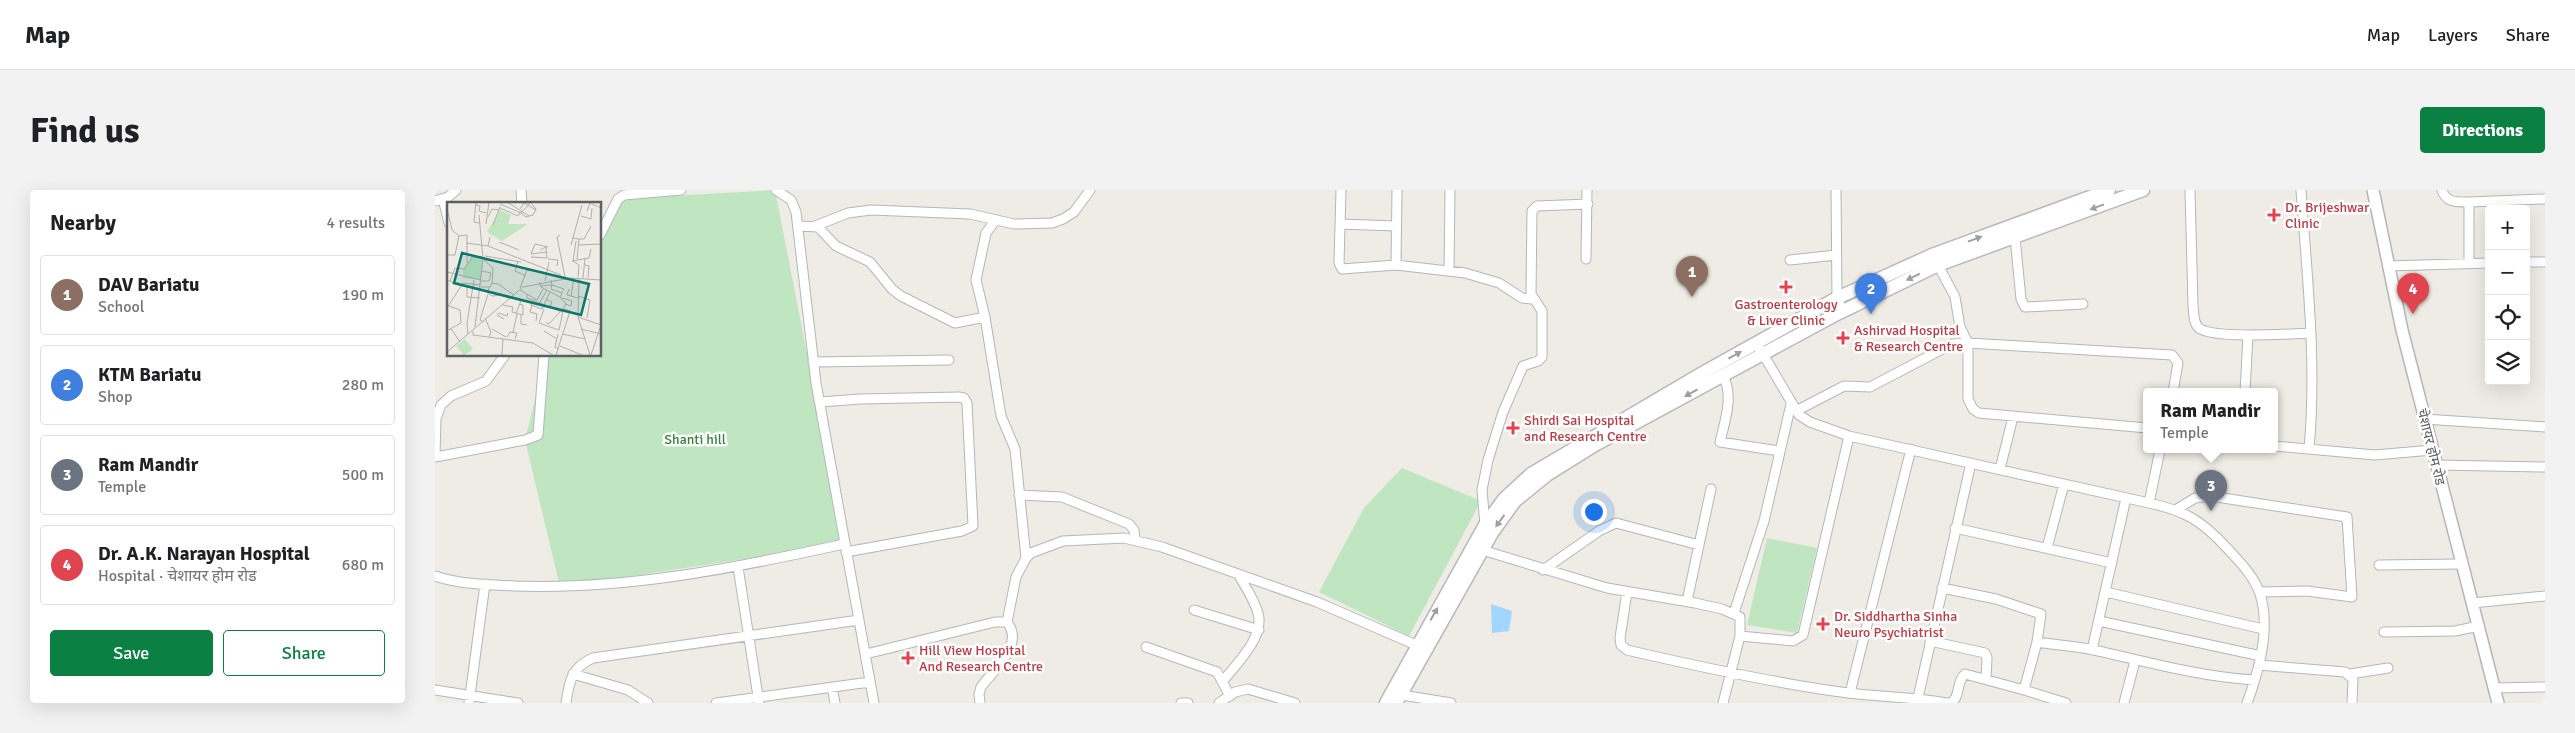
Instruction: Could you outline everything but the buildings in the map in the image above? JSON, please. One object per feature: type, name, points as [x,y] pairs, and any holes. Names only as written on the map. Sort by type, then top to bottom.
[{"type":"main road","points":[[1393,698],[1482,550],[1515,501],[1531,487],[1595,445],[1709,376],[1758,342],[1837,298],[1932,255],[2109,190]]},
{"type":"main road","points":[[1393,698],[1416,645],[1485,525],[1504,499],[1531,474],[1709,376],[1723,376],[1843,312],[1938,265],[2143,190]]},
{"type":"street","points":[[447,218],[439,200],[456,190]]},
{"type":"street","points":[[601,233],[618,200],[624,195],[681,190]]},
{"type":"street","points":[[776,190],[793,204],[798,226],[819,402],[874,703]]},
{"type":"street","points":[[798,226],[815,226],[848,213],[871,210],[970,214],[995,221],[1023,224],[1057,222],[1074,212],[1090,190]]},
{"type":"street","points":[[1341,190],[1339,263],[1342,270],[1396,265],[1449,271],[1487,278],[1506,286],[1525,298],[1533,299]]},
{"type":"street","points":[[1396,265],[1397,190]]},
{"type":"street","points":[[1449,190],[1449,271]]},
{"type":"street","points":[[1586,259],[1587,190]]},
{"type":"street","points":[[1835,190],[1837,298],[1843,312]]},
{"type":"street","points":[[2190,190],[2195,322],[2198,328],[2207,332],[2248,335],[2311,333]]},
{"type":"street","points":[[2301,190],[2311,333],[2313,394],[2309,449]]},
{"type":"street","name":"चेशायर होम रोड","points":[[2373,190],[2388,266],[2424,419],[2498,703]]},
{"type":"street","points":[[2442,190],[2444,197],[2449,201],[2545,199]]},
{"type":"street","points":[[2469,202],[2469,264]]},
{"type":"street","points":[[1485,525],[1482,490],[1495,435],[1523,366],[1538,361],[1542,357],[1542,311],[1533,299],[1533,209],[1540,205],[1587,204]]},
{"type":"street","points":[[980,703],[979,694],[981,687],[1012,645],[1012,632],[1007,622],[1012,590],[1026,558],[1015,449],[1001,416],[985,317],[976,280],[986,233],[995,221]]},
{"type":"street","points":[[1340,224],[1396,226]]},
{"type":"street","points":[[815,226],[836,246],[870,262],[892,289],[901,296],[955,323],[985,317]]},
{"type":"street","points":[[2015,237],[2021,299],[2025,307],[2083,304]]},
{"type":"street","points":[[1791,260],[1836,255]]},
{"type":"street","points":[[2530,262],[2544,262]]},
{"type":"street","points":[[2388,266],[2485,263]]},
{"type":"street","points":[[1938,265],[1955,298],[1961,327],[1968,343],[1969,405],[1979,413],[2143,428]]},
{"type":"street","points":[[2245,388],[2248,335]]},
{"type":"street","points":[[1758,342],[1762,355],[1794,408],[1810,422],[1849,436],[2177,509],[2197,519],[2215,534],[2241,562],[2259,592],[2263,629],[2260,660],[2247,703]]},
{"type":"street","points":[[1734,613],[1763,521],[1780,451],[1794,408],[1844,386],[1870,387],[1952,344],[1968,343],[2172,355],[2178,363],[2174,388]]},
{"type":"street","points":[[504,356],[486,381],[451,396],[441,405],[436,419],[435,455],[525,440],[538,435],[544,356]]},
{"type":"street","points":[[813,362],[949,360]]},
{"type":"street","points":[[1723,376],[1728,385],[1729,396],[1720,442],[1780,451]]},
{"type":"street","points":[[435,576],[453,582],[485,584],[560,587],[616,584],[738,567],[845,548],[962,531],[973,526],[967,403],[964,398],[860,399],[819,402]]},
{"type":"street","points":[[2000,469],[2013,417]]},
{"type":"street","points":[[2424,419],[2545,427]]},
{"type":"street","points":[[1740,636],[1793,642],[1803,636],[1849,436]]},
{"type":"street","points":[[2278,446],[2388,455],[2432,450]]},
{"type":"street","points":[[1850,693],[1911,449]]},
{"type":"street","points":[[2149,503],[2159,453]]},
{"type":"street","points":[[1917,700],[1971,463]]},
{"type":"street","points":[[2436,465],[2545,468]]},
{"type":"street","points":[[2047,548],[2064,484]]},
{"type":"street","points":[[1687,601],[1711,489]]},
{"type":"street","points":[[1019,495],[1063,497],[1129,524],[1134,530],[1135,540]]},
{"type":"street","points":[[2177,509],[2195,498],[2210,496],[2347,517],[2353,597],[2307,591],[2259,592]]},
{"type":"street","points":[[2092,650],[2126,498]]},
{"type":"street","points":[[1543,570],[1599,531],[1617,523],[1699,545]]},
{"type":"street","points":[[1955,528],[2112,563]]},
{"type":"street","points":[[1026,558],[1040,548],[1063,541],[1114,538],[1135,540],[1317,602],[1416,645]]},
{"type":"street","points":[[1482,550],[1543,570],[1627,592],[1687,601],[1734,613],[1741,620],[1740,636],[1723,703]]},
{"type":"street","points":[[2379,565],[2462,564]]},
{"type":"street","points":[[738,567],[758,700]]},
{"type":"street","points":[[1223,681],[1259,630],[1258,613],[1238,574]]},
{"type":"street","points":[[470,699],[485,584]]},
{"type":"street","points":[[1942,588],[1996,599],[2041,614],[2037,642],[2024,690]]},
{"type":"street","points":[[1627,592],[1620,638],[1623,647],[1730,674],[1850,693],[1947,703]]},
{"type":"street","points":[[2106,592],[2263,629]]},
{"type":"street","points":[[2473,603],[2545,596]]},
{"type":"street","points":[[1194,610],[1259,630]]},
{"type":"street","points":[[566,703],[573,674],[584,662],[593,658],[859,620]]},
{"type":"street","points":[[2099,621],[2260,660],[2339,670],[2350,674],[2388,668]]},
{"type":"street","points":[[866,654],[995,622],[1007,622]]},
{"type":"street","points":[[2384,632],[2455,631],[2479,626]]},
{"type":"street","points":[[1930,641],[1985,653],[1987,658],[1986,678]]},
{"type":"street","points":[[2037,642],[2092,650],[2135,661],[2214,676],[2255,680]]},
{"type":"street","points":[[1146,647],[1217,672],[1230,696]]},
{"type":"street","points":[[2123,703],[2135,661]]},
{"type":"street","points":[[573,674],[628,690],[648,703]]},
{"type":"street","points":[[1950,703],[1956,698],[1964,674],[1986,678],[2066,703]]},
{"type":"street","points":[[2350,674],[2353,679],[2352,703]]},
{"type":"street","points":[[716,703],[758,700],[870,682]]},
{"type":"street","points":[[832,687],[835,703]]},
{"type":"street","points":[[2495,688],[2545,687]]},
{"type":"street","points":[[1219,703],[1247,689],[1295,703]]},
{"type":"street","points":[[435,690],[470,699],[517,703]]},
{"type":"street","points":[[1393,698],[1451,703]]},
{"type":"street","points":[[1181,703],[1188,703]]},
{"type":"green space","name":"Shanti hill","points":[[775,190],[844,544],[560,587],[525,440],[546,356],[601,356],[601,233],[618,199]]},
{"type":"green space","points":[[1402,468],[1481,501],[1409,636],[1319,592],[1364,508]]},
{"type":"green space","points":[[1767,538],[1817,548],[1797,633],[1747,625]]},
{"type":"water","points":[[1491,604],[1512,611],[1509,631],[1492,633]]},
{"type":"place","name":"Dr. Brijeshwar Clinic","points":[[2274,215]]},
{"type":"place","name":"Gastroenterology & Liver Clinic","points":[[1786,287]]},
{"type":"place","name":"DAV Bariatu","points":[[1692,297]]},
{"type":"place","name":"KTM Bariatu","points":[[1871,314]]},
{"type":"place","name":"Dr. A.K. Narayan Hospital","points":[[2413,314]]},
{"type":"place","name":"Ashirvad Hospital & Research Centre","points":[[1843,338]]},
{"type":"place","name":"Shirdi Sai Hospital and Research Centre","points":[[1513,428]]},
{"type":"place","name":"Ram Mandir","points":[[2211,511]]},
{"type":"place","name":"Dr. Siddhartha Sinha Neuro Psychiatrist","points":[[1823,624]]},
{"type":"place","name":"Hill View Hospital And Research Centre","points":[[908,658]]}]
